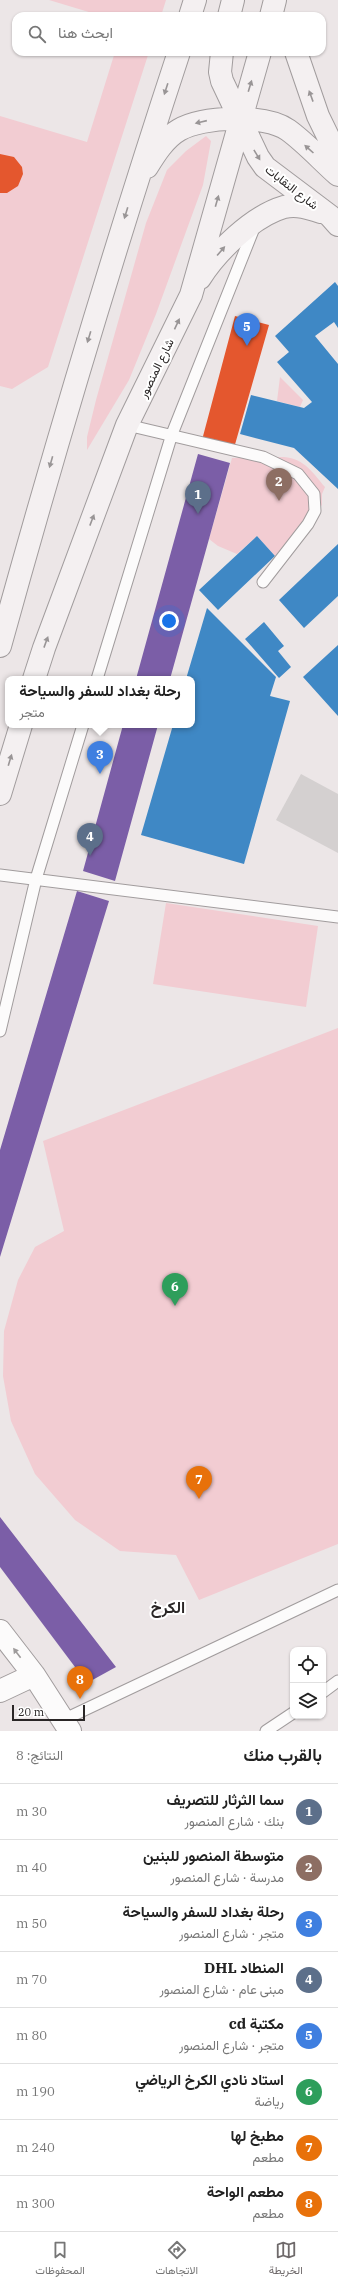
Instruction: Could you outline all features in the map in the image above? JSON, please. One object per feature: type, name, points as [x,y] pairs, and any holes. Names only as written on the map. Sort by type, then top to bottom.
[{"type":"main road","points":[[191,12],[195,0]]},
{"type":"main road","points":[[231,12],[233,0]]},
{"type":"main road","points":[[272,12],[275,0]]},
{"type":"main road","points":[[287,0],[288,12]]},
{"type":"main road","points":[[0,646],[57,441],[133,191],[177,56]]},
{"type":"main road","name":"شارع النقابات","points":[[222,56],[220,72],[252,146],[265,167],[334,220]]},
{"type":"main road","name":"شارع المنصور","points":[[35,676],[44,648],[128,425],[191,295],[259,56]]},
{"type":"main road","points":[[297,56],[318,116],[338,157]]},
{"type":"main road","points":[[133,191],[156,153],[177,131],[200,122],[240,120],[270,123],[288,130],[338,175]]},
{"type":"main road","points":[[191,295],[207,268],[224,247],[256,222],[284,207],[308,207],[334,220]]},
{"type":"main road","points":[[0,794],[20,728]]},
{"type":"street","points":[[0,1631],[34,1675],[66,1726]]},
{"type":"street","points":[[0,1691],[34,1675]]},
{"type":"lane","points":[[98,676],[172,434],[256,222]]},
{"type":"lane","points":[[128,425],[172,434],[263,458],[298,474],[314,494],[315,511],[308,524],[263,582]]},
{"type":"lane","points":[[0,1031],[36,879],[82,728]]},
{"type":"lane","points":[[0,875],[338,917]]},
{"type":"lane","points":[[66,1726],[338,1590]]},
{"type":"lane","points":[[326,1690],[338,1681]]},
{"type":"lane","points":[[266,1731],[290,1714]]},
{"type":"shaded area","points":[[49,0],[166,0],[162,12],[89,12]]},
{"type":"shaded area","points":[[114,56],[148,56],[48,367],[12,389],[0,386],[0,116],[87,142]]},
{"type":"shaded area","points":[[206,136],[211,141],[203,185],[156,314],[129,380],[87,450],[87,437],[96,400],[146,223],[167,170],[186,151]]},
{"type":"shaded area","points":[[280,377],[303,400],[300,407],[277,401]]},
{"type":"shaded area","points":[[232,458],[291,458],[303,464],[325,487],[322,494],[322,505],[275,556],[257,536],[237,554],[218,546],[209,539]]},
{"type":"shaded area","points":[[166,903],[318,926],[306,1007],[153,984]]},
{"type":"shaded area","points":[[338,1028],[338,1544],[199,1600],[176,1555],[120,1551],[75,1520],[35,1474],[11,1421],[3,1376],[4,1331],[18,1280],[35,1247],[64,1231],[43,1141]]},
{"type":"building: متاجر","points":[[0,154],[14,157],[22,167],[23,174],[18,186],[7,193],[0,193]]},
{"type":"building: متاجر","points":[[235,316],[269,325],[234,448],[202,440]]},
{"type":"building: مكاتب","points":[[198,454],[230,463],[171,676],[137,676]]},
{"type":"building: مكاتب","points":[[122,728],[157,728],[115,881],[83,871]]},
{"type":"building: مكاتب","points":[[77,891],[109,901],[0,1257],[0,1150]]},
{"type":"building: مكاتب","points":[[0,1517],[116,1667],[87,1683],[0,1567]]},
{"type":"building: مدارس","points":[[335,282],[338,286],[338,328],[334,322],[315,336],[338,364],[338,489],[294,448],[240,434],[251,395],[304,408],[312,402],[277,362],[289,352],[275,336]]},
{"type":"building: مدارس","points":[[257,536],[275,556],[218,610],[199,590]]},
{"type":"building: مدارس","points":[[338,544],[338,596],[304,628],[279,600]]},
{"type":"building: مدارس","points":[[207,608],[276,677],[270,696],[290,701],[244,864],[141,835],[172,728],[195,728],[195,676],[187,676]]},
{"type":"building: مدارس","points":[[264,622],[284,646],[278,651],[291,667],[279,678],[245,639]]},
{"type":"building: مدارس","points":[[338,645],[338,716],[303,677]]},
{"type":"building: أخرى","points":[[301,774],[338,794],[338,853],[276,820]]},
{"type":"place","name":"مكتبة cd","points":[[247,346]]},
{"type":"place","name":"متوسطة المنصور للبنين","points":[[279,501]]},
{"type":"place","name":"سما الثرثار للتصريف","points":[[198,514]]},
{"type":"place","name":"رحلة بغداد للسفر والسياحة","points":[[100,774]]},
{"type":"place","name":"المنطاد DHL","points":[[90,856]]},
{"type":"place","name":"استاد نادي الكرخ الرياضي","points":[[175,1306]]},
{"type":"place","name":"مطبخ لها","points":[[199,1499]]},
{"type":"place","name":"مطعم الواحة","points":[[80,1699]]},
{"type":"district","name":"الكرخ","points":[[168,1607]]}]
